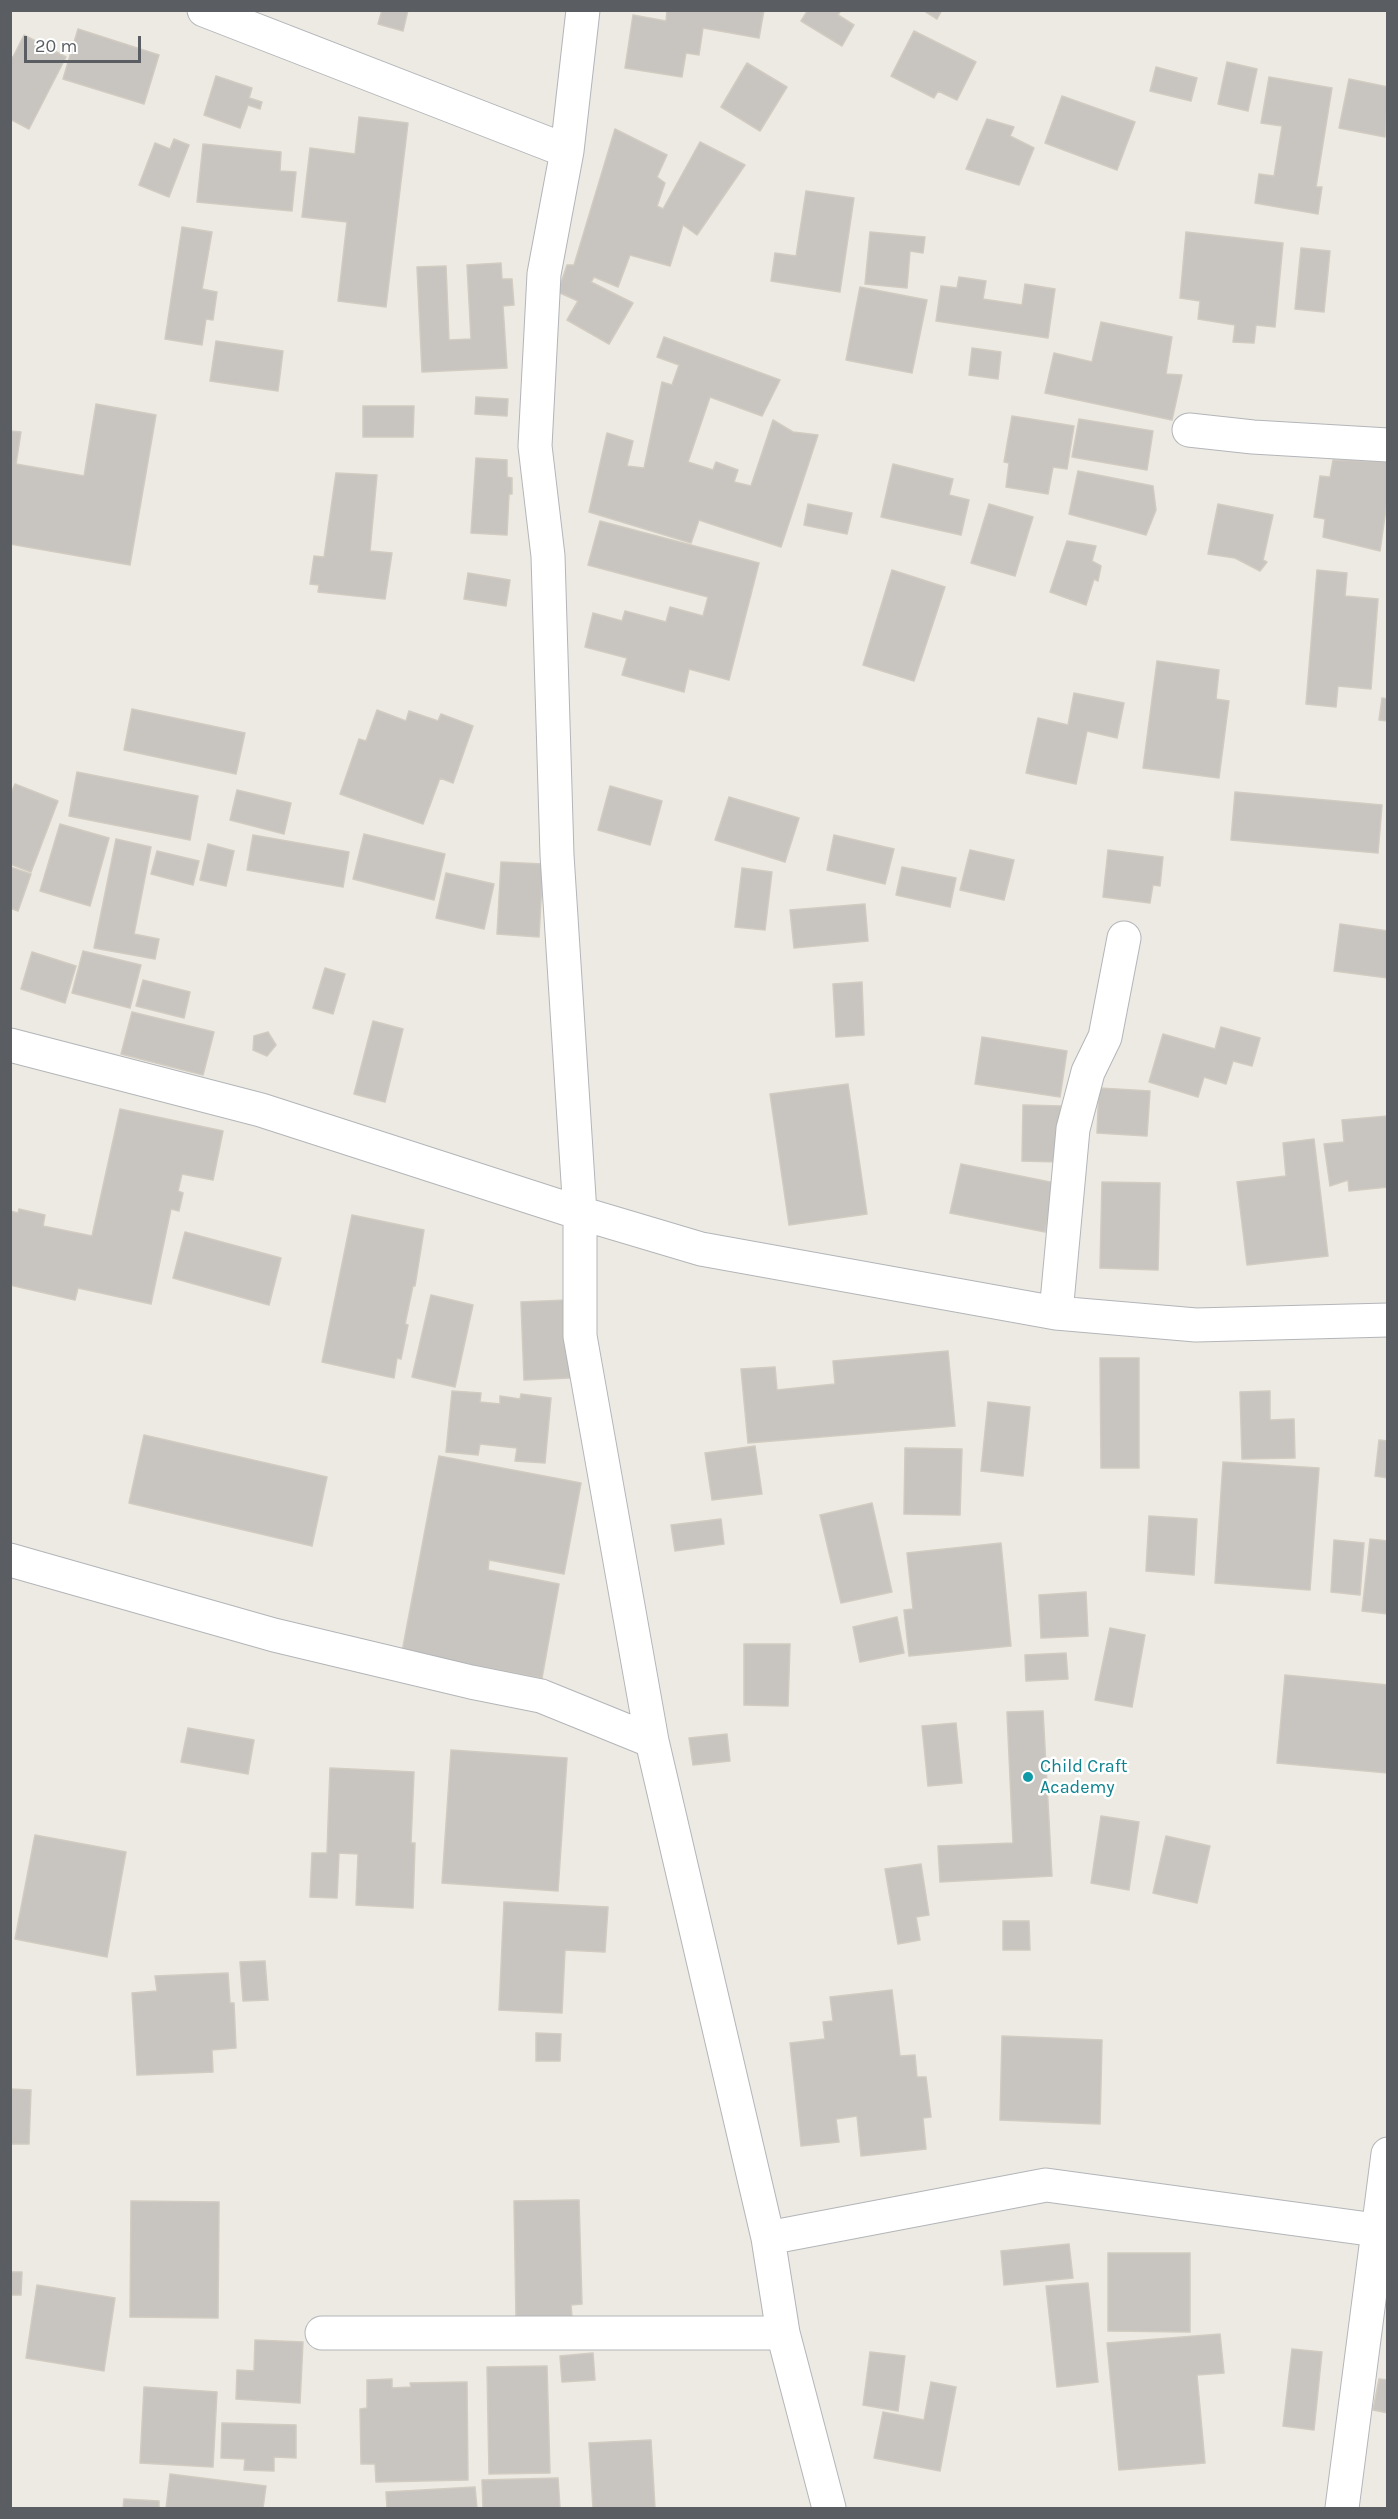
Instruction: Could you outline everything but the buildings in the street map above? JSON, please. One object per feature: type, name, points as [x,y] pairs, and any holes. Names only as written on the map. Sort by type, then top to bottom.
[{"type":"street","points":[[204,10],[567,151]]},
{"type":"street","points":[[583,10],[567,151],[544,274],[535,446],[548,556],[557,855],[580,1213],[580,1336],[652,1741],[768,2238],[783,2333],[829,2508]]},
{"type":"street","points":[[1189,430],[1253,438],[1388,445]]},
{"type":"street","points":[[1056,1313],[1073,1129],[1088,1072],[1105,1037],[1124,938]]},
{"type":"street","points":[[10,1045],[261,1110],[580,1213],[701,1249],[1056,1313],[1197,1325],[1388,1320]]},
{"type":"street","points":[[10,1560],[273,1635],[541,1696],[652,1741]]},
{"type":"street","points":[[1342,2508],[1376,2230],[1388,2154]]},
{"type":"street","points":[[768,2238],[1046,2185],[1376,2230]]},
{"type":"street","points":[[322,2333],[783,2333]]},
{"type":"place","name":"Child Craft Academy","points":[[1028,1777]]}]
